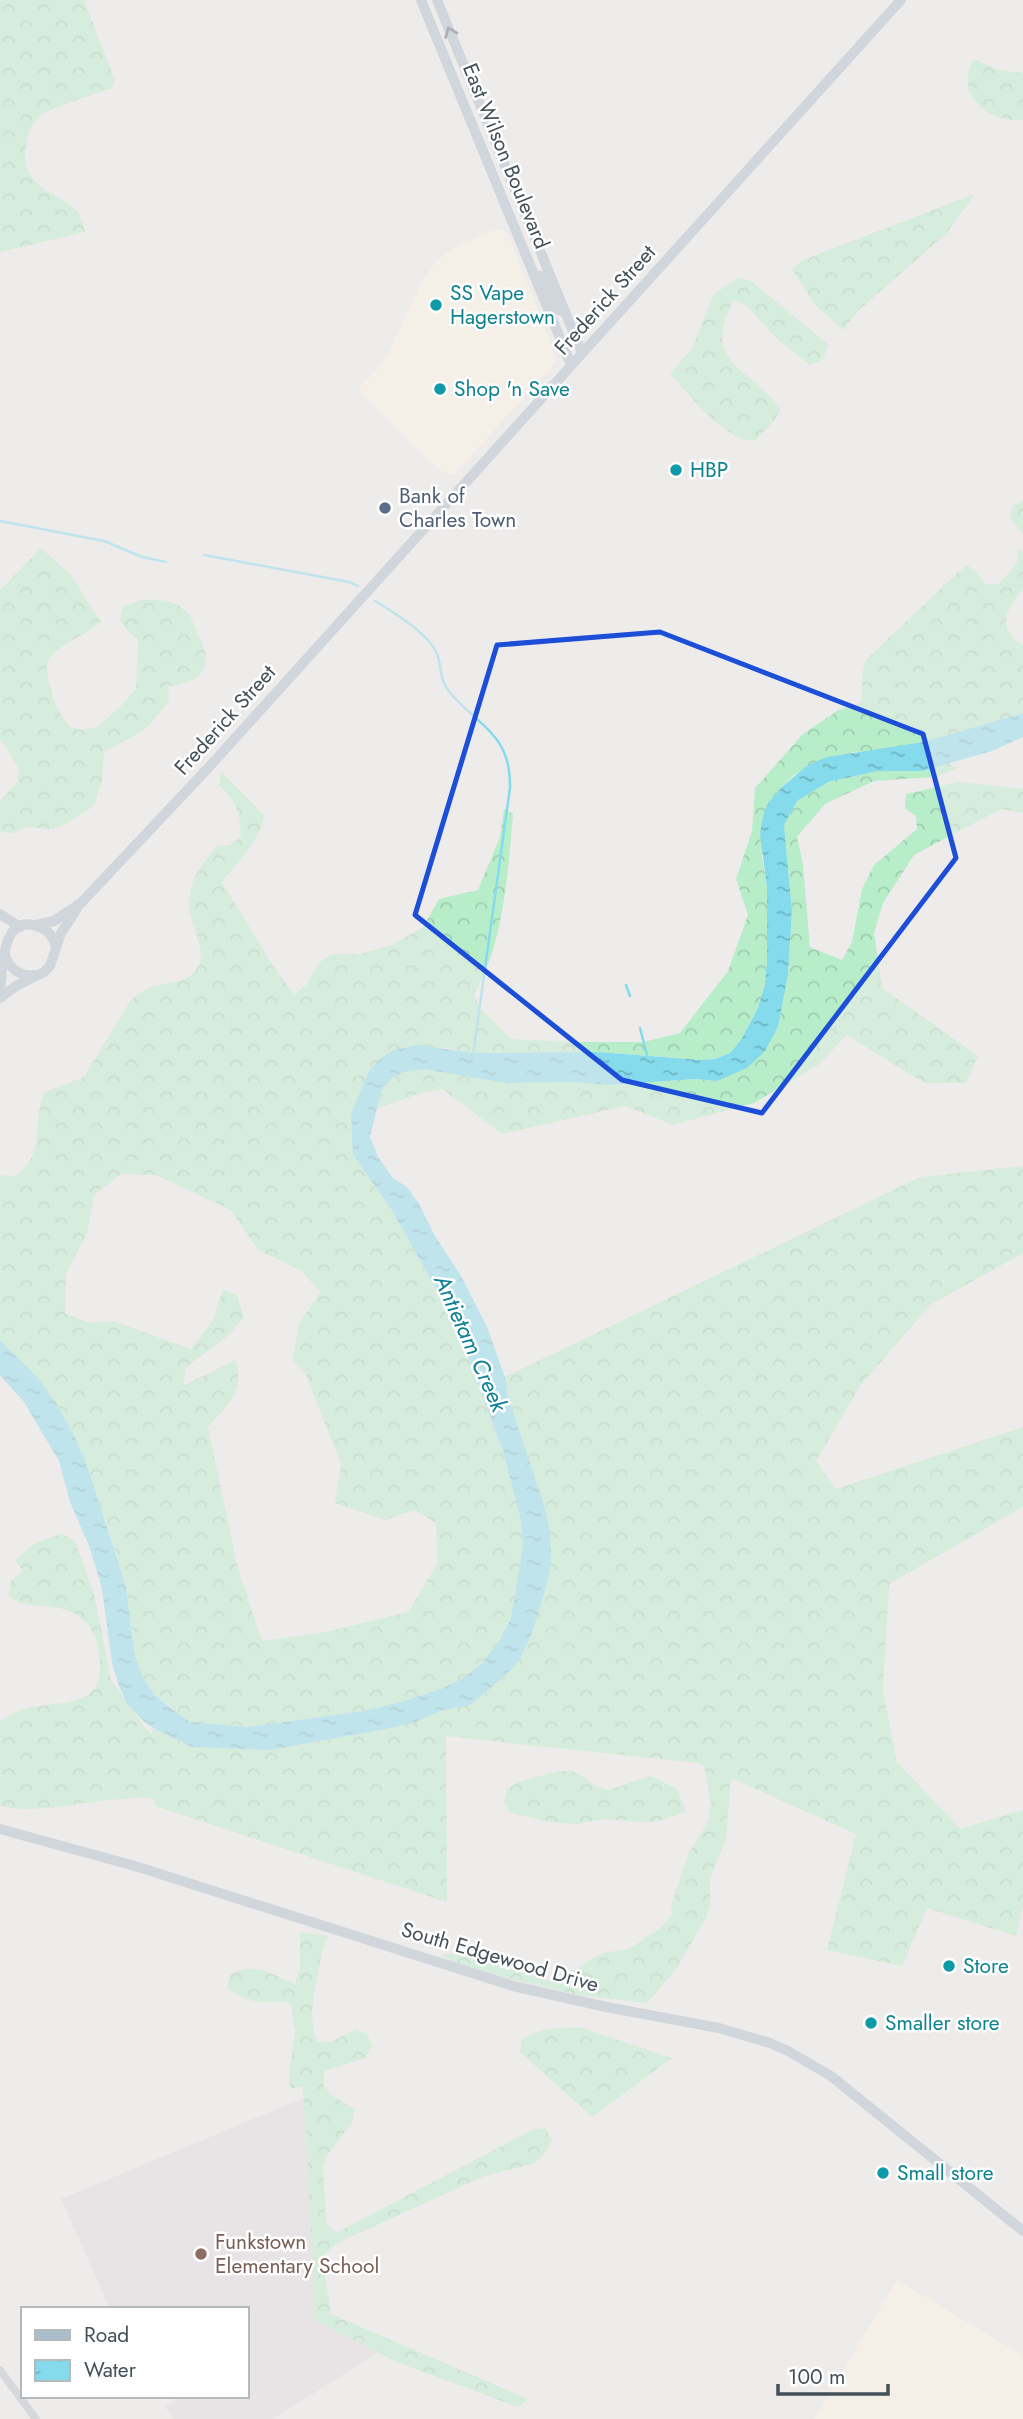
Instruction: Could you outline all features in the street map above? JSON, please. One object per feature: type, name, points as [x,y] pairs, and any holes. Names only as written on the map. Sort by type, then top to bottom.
[{"type":"main road","name":"East Wilson Boulevard","points":[[421,0],[571,365]]},
{"type":"main road","name":"East Wilson Boulevard","points":[[437,0],[582,353]]},
{"type":"main road","name":"Frederick Street","points":[[56,951],[66,923],[81,903],[210,766],[901,0]]},
{"type":"main road","points":[[535,276],[543,276],[556,308],[566,313]]},
{"type":"main road","name":"Frederick Street","points":[[36,925],[54,921],[81,903]]},
{"type":"main road","points":[[0,914],[20,927]]},
{"type":"main road","points":[[0,990],[5,951],[12,932],[20,927],[36,925],[51,934],[56,951],[51,966],[0,998]]},
{"type":"main road","points":[[0,934],[11,967],[16,972],[36,975]]},
{"type":"main road","name":"South Edgewood Drive","points":[[0,1829],[135,1866],[513,1986],[719,2028],[770,2043],[831,2076],[1023,2231]]},
{"type":"street","points":[[0,2370],[36,2419]]},
{"type":"highlighted area","points":[[660,632],[923,734],[956,858],[762,1113],[622,1080],[415,915],[497,645]]},
{"type":"shaded area","points":[[494,230],[502,230],[509,237],[556,358],[554,364],[451,475],[444,473],[418,451],[360,391],[360,386],[378,369],[390,350],[421,283],[436,261],[457,246]]},
{"type":"shaded area","name":"Funkstown Elementary School","points":[[308,2096],[319,2318],[385,2348],[273,2419],[174,2419],[165,2407],[178,2398],[248,2398],[248,2307],[109,2307],[61,2199]]},
{"type":"shaded area","points":[[897,2280],[1023,2356],[1023,2419],[814,2419]]},
{"type":"green space","points":[[0,0],[84,0],[115,80],[113,88],[38,117],[30,129],[25,152],[26,166],[30,174],[39,185],[74,208],[85,232],[0,252]]},
{"type":"green space","points":[[974,59],[999,70],[1023,73],[1023,120],[997,117],[977,104],[968,84]]},
{"type":"green space","points":[[972,195],[946,234],[858,311],[843,330],[814,304],[792,269],[803,260]]},
{"type":"green space","points":[[737,278],[751,281],[829,345],[822,360],[810,365],[776,338],[747,306],[734,300],[725,322],[722,339],[726,352],[734,364],[781,410],[755,441],[743,439],[720,425],[670,374],[693,347],[713,295]]},
{"type":"green space","points":[[1023,501],[1023,534],[1010,518],[1013,505]]},
{"type":"green space","points":[[41,548],[71,575],[101,622],[57,650],[48,661],[48,675],[54,699],[60,714],[70,727],[83,730],[97,727],[136,689],[138,640],[120,620],[123,607],[147,600],[164,601],[179,606],[192,620],[204,649],[206,663],[195,679],[168,687],[169,701],[141,732],[104,752],[102,780],[94,806],[53,829],[26,827],[13,833],[0,832],[0,801],[18,781],[19,768],[0,739],[0,590]]},
{"type":"green space","points":[[1018,549],[1023,552],[1023,588],[1006,614],[1007,628],[1014,639],[1023,645],[1023,713],[924,742],[884,750],[854,752],[794,775],[768,803],[762,856],[767,888],[765,984],[758,1008],[741,1040],[730,1053],[715,1059],[701,1060],[598,1052],[472,1053],[445,1048],[394,1050],[353,1155],[391,1209],[454,1320],[503,1451],[520,1516],[523,1546],[511,1618],[498,1643],[482,1663],[465,1677],[405,1701],[364,1711],[246,1727],[190,1722],[154,1694],[142,1676],[134,1651],[126,1586],[88,1468],[75,1437],[0,1340],[0,1175],[13,1177],[24,1169],[35,1149],[39,1114],[45,1092],[84,1077],[131,1000],[148,988],[186,978],[200,963],[199,944],[190,914],[192,886],[200,868],[217,846],[231,845],[241,835],[236,808],[219,786],[221,772],[264,815],[253,843],[222,882],[275,969],[294,994],[306,985],[320,962],[332,954],[360,954],[392,945],[423,927],[439,899],[478,890],[500,837],[504,809],[513,814],[506,883],[493,950],[474,996],[480,1008],[511,1039],[643,1042],[680,1033],[728,971],[748,915],[736,879],[752,831],[755,788],[803,734],[837,711],[862,702],[862,674],[866,660],[956,574],[967,565],[986,584],[999,584],[1017,563]],"holes":[[[121,1174],[156,1175],[231,1210],[258,1250],[300,1270],[321,1292],[299,1323],[293,1360],[305,1373],[341,1464],[335,1503],[385,1520],[415,1510],[436,1523],[438,1563],[408,1612],[326,1632],[262,1641],[237,1565],[208,1427],[233,1398],[238,1382],[236,1360],[184,1385],[185,1368],[225,1338],[244,1318],[237,1295],[223,1289],[213,1320],[191,1349],[114,1321],[90,1323],[65,1313],[66,1274],[87,1233],[94,1195]]]},
{"type":"green space","points":[[948,763],[957,768],[936,777],[874,781],[825,804],[797,837],[803,865],[810,947],[842,960],[852,942],[862,889],[874,865],[917,829],[916,816],[905,808],[906,794],[959,782],[1023,789],[1023,813],[1001,809],[914,855],[883,903],[874,933],[882,988],[978,1056],[966,1083],[924,1083],[847,1035],[818,1065],[754,1103],[673,1125],[625,1106],[502,1134],[442,1089],[421,1093],[376,1109],[381,1091],[393,1077],[403,1071],[423,1069],[506,1083],[575,1082],[608,1085],[696,1079],[717,1081],[765,1051],[778,1027],[788,975],[792,911],[784,825],[797,801],[828,782],[878,771],[922,771]]},
{"type":"green space","points":[[1023,1166],[1023,1253],[930,1305],[860,1386],[816,1461],[836,1489],[1023,1427],[1023,1507],[889,1584],[883,1691],[897,1762],[960,1829],[1023,1810],[1023,1906],[1016,1936],[927,1908],[902,1966],[827,1950],[856,1834],[731,1778],[726,1839],[710,1878],[710,1906],[705,1920],[676,1969],[647,2003],[578,1995],[463,1968],[442,1955],[454,1953],[557,1983],[591,1959],[603,1953],[629,1949],[663,1926],[671,1915],[672,1902],[689,1852],[709,1817],[711,1803],[704,1766],[698,1763],[446,1736],[447,1902],[155,1806],[155,1800],[151,1799],[131,1798],[29,1809],[0,1806],[0,1721],[24,1709],[80,1699],[90,1694],[97,1685],[100,1672],[97,1641],[89,1626],[80,1617],[67,1610],[24,1604],[9,1596],[10,1582],[23,1571],[16,1561],[31,1547],[62,1534],[75,1541],[94,1594],[111,1679],[152,1734],[153,1728],[192,1747],[270,1750],[391,1728],[416,1722],[441,1711],[470,1705],[505,1676],[545,1508],[509,1400],[505,1377],[920,1177]]},
{"type":"green space","points":[[558,1771],[572,1771],[595,1786],[608,1790],[651,1776],[677,1789],[686,1812],[659,1821],[604,1819],[577,1824],[550,1822],[510,1813],[504,1802],[507,1789],[519,1782]]},
{"type":"green space","points":[[300,1932],[328,1936],[312,2008],[317,2042],[331,2042],[355,2029],[367,2034],[372,2046],[365,2058],[325,2071],[323,2084],[331,2095],[355,2109],[352,2123],[327,2155],[323,2167],[326,2222],[336,2233],[532,2130],[545,2128],[552,2140],[535,2163],[482,2177],[344,2240],[322,2257],[331,2314],[528,2399],[518,2407],[399,2363],[316,2321],[303,2086],[290,2089],[289,2074],[295,2032],[291,2004],[281,2001],[254,2001],[227,1988],[230,1975],[248,1969],[263,1970],[295,1984],[300,1967]]},
{"type":"green space","points":[[580,2027],[672,2058],[592,2117],[520,2052],[522,2039],[529,2035],[550,2029]]},
{"type":"water","name":"Antietam Creek","points":[[1023,713],[1023,737],[992,751],[922,771],[878,771],[828,782],[797,801],[784,825],[792,911],[788,975],[778,1027],[765,1051],[747,1068],[717,1081],[696,1079],[608,1085],[575,1082],[506,1083],[423,1069],[403,1072],[393,1077],[381,1091],[370,1137],[378,1157],[393,1178],[407,1187],[419,1204],[487,1327],[545,1508],[550,1532],[551,1563],[532,1633],[519,1661],[470,1705],[441,1711],[416,1722],[391,1728],[270,1750],[192,1747],[153,1728],[141,1719],[126,1702],[118,1683],[112,1663],[102,1589],[90,1548],[70,1502],[59,1461],[24,1402],[0,1375],[0,1340],[37,1377],[56,1403],[75,1437],[88,1468],[126,1587],[134,1651],[142,1676],[154,1694],[190,1722],[246,1727],[364,1711],[405,1701],[465,1677],[482,1663],[498,1643],[511,1618],[523,1546],[520,1516],[503,1451],[454,1320],[391,1209],[353,1155],[351,1114],[369,1071],[381,1058],[394,1050],[418,1045],[472,1053],[598,1052],[701,1060],[715,1059],[730,1053],[741,1040],[758,1008],[765,984],[767,888],[760,833],[768,803],[808,765],[827,757],[924,742]]},
{"type":"waterway","points":[[0,521],[104,541],[142,557],[166,562]]},
{"type":"waterway","points":[[204,555],[349,582],[358,586]]},
{"type":"waterway","points":[[375,601],[427,639],[439,659],[445,686],[498,741],[509,769],[510,788],[473,1055]]},
{"type":"waterway","points":[[626,985],[630,996]]},
{"type":"waterway","points":[[640,1028],[648,1059]]},
{"type":"place","name":"SS Vape Hagerstown","points":[[436,305]]},
{"type":"place","name":"Shop 'n Save","points":[[440,389]]},
{"type":"place","name":"HBP","points":[[676,470]]},
{"type":"place","name":"Bank of Charles Town","points":[[385,508]]},
{"type":"place","name":"Store","points":[[949,1966]]},
{"type":"place","name":"Smaller store","points":[[871,2023]]},
{"type":"place","name":"Small store","points":[[883,2173]]},
{"type":"place","name":"Funkstown Elementary School","points":[[201,2254]]}]
